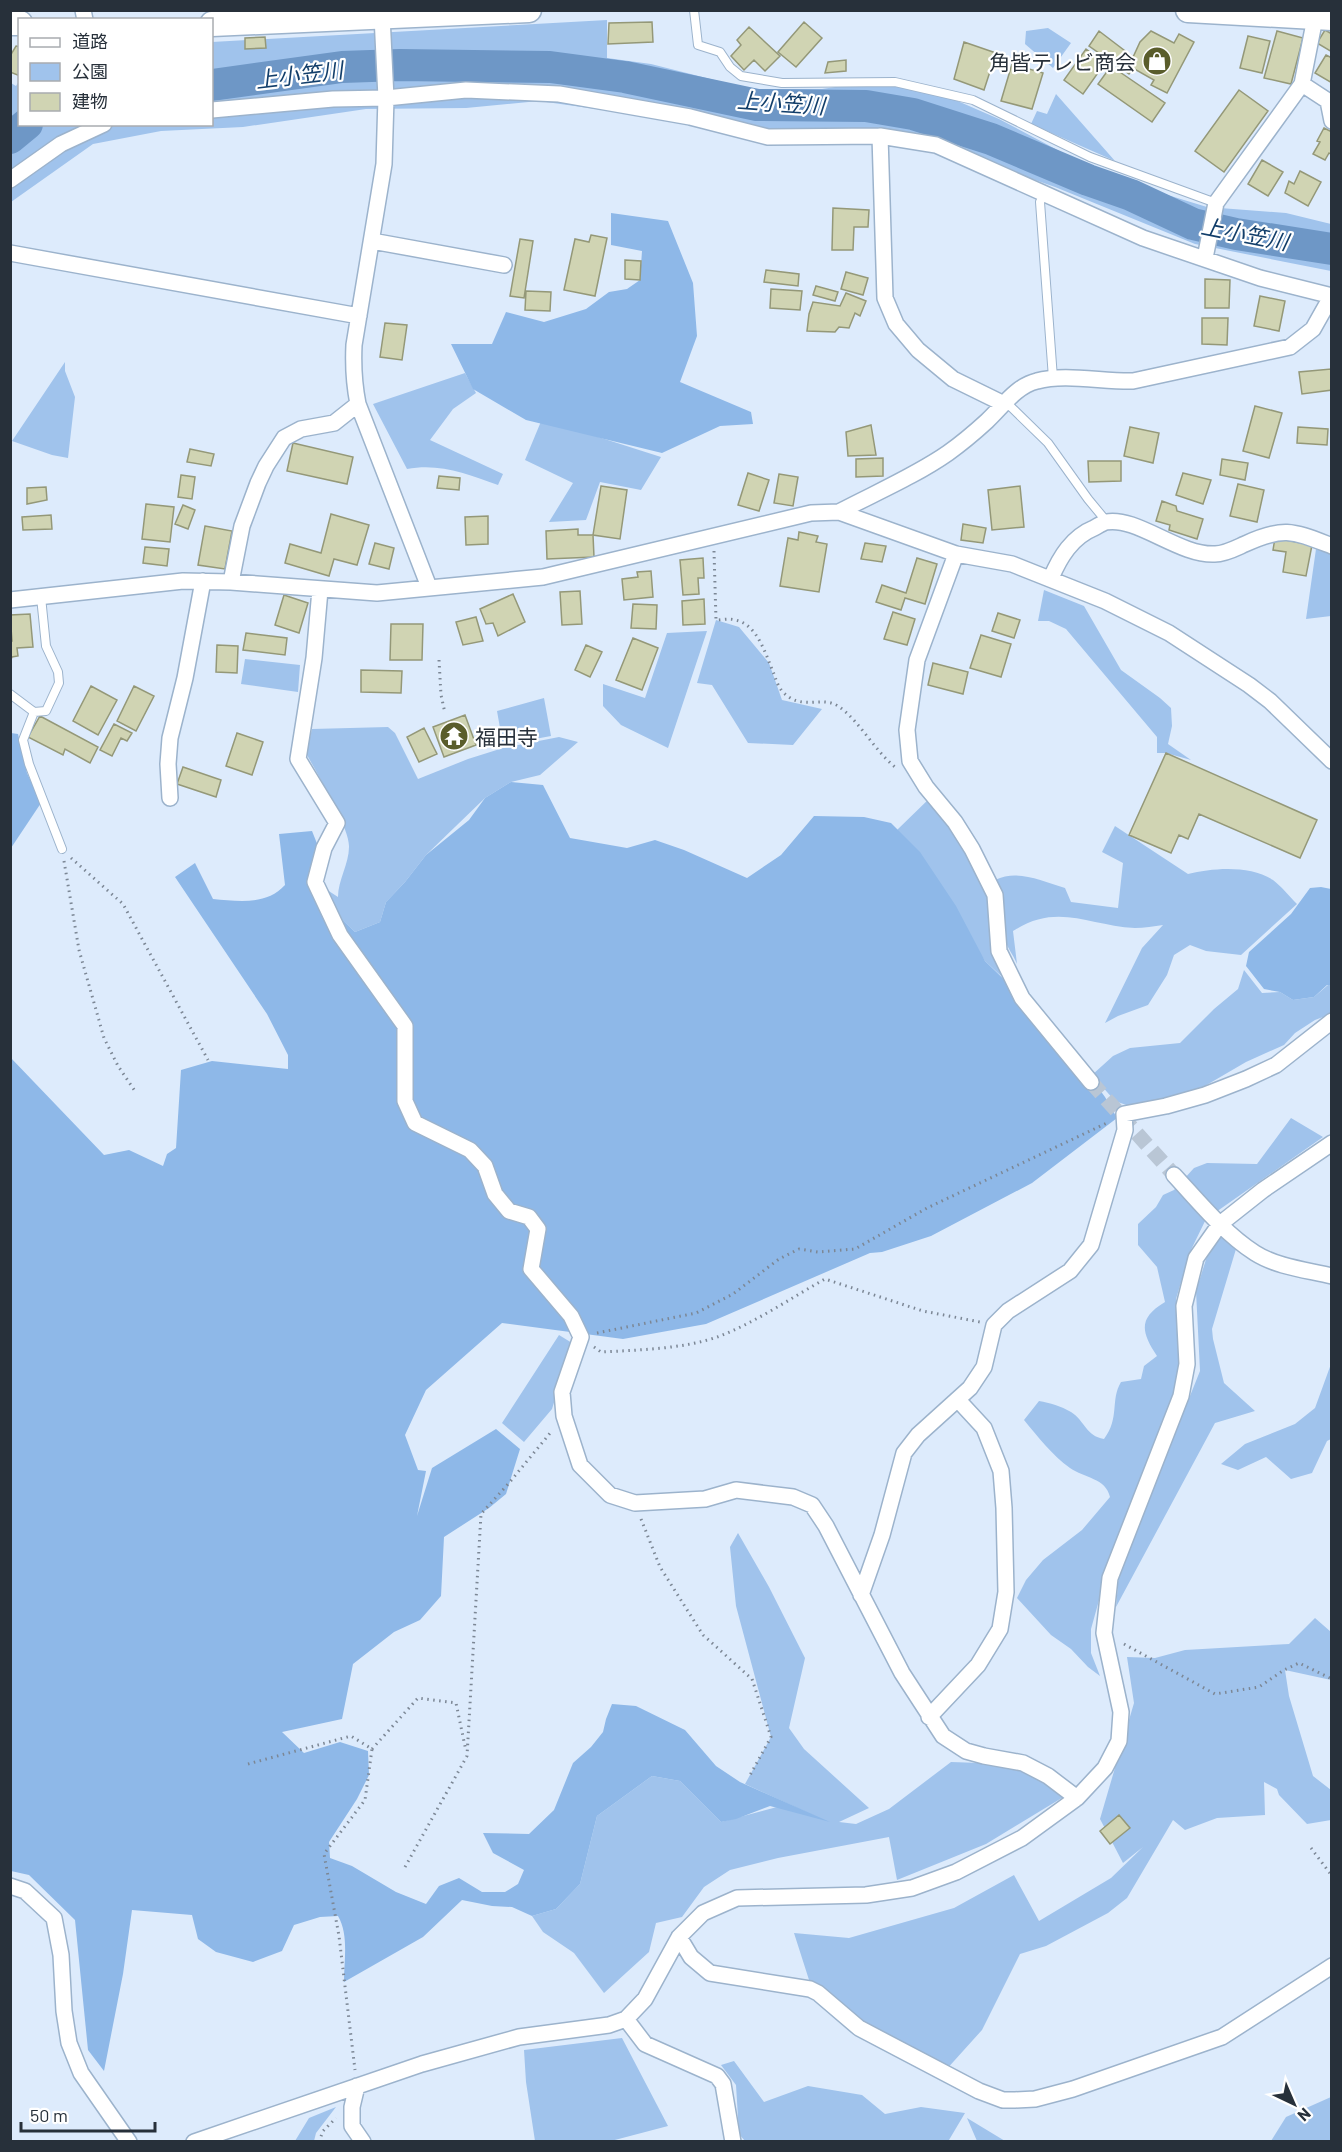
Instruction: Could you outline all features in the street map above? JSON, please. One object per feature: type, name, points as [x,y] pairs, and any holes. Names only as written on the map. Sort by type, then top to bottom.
[{"type":"main road","points":[[213,24],[439,12],[528,10]]},
{"type":"main road","points":[[1188,10],[1279,13],[1323,18]]},
{"type":"street","points":[[382,16],[386,95],[384,164],[353,366],[358,404],[429,587]]},
{"type":"street","points":[[1206,256],[1215,206],[1302,84],[1323,18]]},
{"type":"street","points":[[1302,84],[1330,101],[1332,121]]},
{"type":"street","points":[[213,110],[466,90],[559,94],[690,117],[768,137],[880,136],[936,145],[1143,238],[1206,256],[1260,278],[1331,297],[1313,329],[1290,346],[1133,381],[1053,378],[1023,386],[966,439],[934,463],[839,512]]},
{"type":"street","points":[[10,180],[61,144],[100,126]]},
{"type":"street","points":[[880,136],[885,298],[896,324],[918,350],[953,379],[1004,404]]},
{"type":"street","points":[[372,241],[504,265]]},
{"type":"street","points":[[10,253],[359,316]]},
{"type":"street","points":[[231,582],[242,526],[266,466],[284,438],[301,429],[334,423],[358,404]]},
{"type":"street","points":[[10,600],[203,581],[377,593],[543,577],[812,513],[839,512],[956,554],[1012,564],[1051,578],[1105,601],[1169,633],[1270,701],[1332,761]]},
{"type":"street","points":[[1051,578],[1058,561],[1072,542],[1088,530],[1107,522],[1121,522],[1164,541],[1202,553],[1216,554],[1268,533],[1289,531],[1332,546]]},
{"type":"street","points":[[956,554],[917,660],[907,730],[910,760],[955,822],[972,849],[995,895],[999,951],[1022,998],[1091,1082]]},
{"type":"street","points":[[171,798],[168,764],[170,738],[185,678],[203,581]]},
{"type":"street","points":[[320,590],[314,658],[298,759],[337,823],[324,848],[315,882],[340,935],[405,1026],[405,1101],[415,1123],[470,1150],[486,1166],[495,1194],[509,1211],[529,1217],[538,1229],[531,1269],[571,1316],[580,1336],[562,1392],[564,1416],[580,1465],[610,1495],[635,1503],[705,1499],[736,1490],[793,1497],[812,1504],[826,1526],[902,1673],[929,1717],[944,1736],[966,1751],[1023,1763],[1047,1776],[1077,1798]]},
{"type":"street","points":[[861,1595],[882,1535],[904,1453],[918,1436],[970,1388],[984,1367],[994,1325],[1008,1311],[1070,1270],[1091,1245],[1125,1130],[1124,1114],[1195,1097],[1246,1079],[1276,1065],[1332,1021]]},
{"type":"street","points":[[194,2142],[422,2064],[519,2037],[609,2025],[626,2019],[645,1999],[680,1937],[703,1913],[737,1898],[866,1895],[912,1888],[956,1872],[1022,1838],[1077,1798],[1105,1768],[1119,1741],[1121,1712],[1104,1633],[1110,1578],[1181,1396],[1188,1364],[1184,1306],[1196,1258],[1220,1224],[1263,1190],[1332,1143]]},
{"type":"street","points":[[1174,1175],[1220,1224],[1256,1254],[1283,1264],[1332,1276]]},
{"type":"street","points":[[929,1717],[978,1665],[1000,1629],[1006,1592],[1005,1508],[1001,1471],[984,1428],[958,1401]]},
{"type":"street","points":[[10,1886],[25,1891],[54,1918],[61,1955],[64,2011],[69,2043],[81,2073],[129,2142]]},
{"type":"street","points":[[680,1937],[691,1957],[710,1973],[810,1989],[818,1993],[859,2028],[979,2091],[1003,2100],[1035,2099],[1073,2090],[1222,2037],[1332,1966]]},
{"type":"street","points":[[626,2019],[645,2044],[717,2076],[723,2084],[733,2142]]},
{"type":"street","points":[[357,2086],[352,2107],[352,2126],[363,2142]]},
{"type":"lane","points":[[694,10],[698,45],[720,52],[730,67],[741,76],[782,83],[895,82],[973,100],[1082,154],[1215,206]]},
{"type":"lane","points":[[1044,194],[1040,202],[1053,378]]},
{"type":"lane","points":[[1004,404],[1010,406],[1048,443],[1107,522]]},
{"type":"lane","points":[[10,694],[34,712],[45,711],[59,683],[58,672],[46,646],[41,597]]},
{"type":"lane","points":[[34,712],[23,740],[29,764],[62,849]]},
{"type":"path","points":[[713,537],[716,620],[736,620],[750,627],[758,639],[780,689],[789,697],[805,703],[827,702],[838,705],[896,768],[919,775]]},
{"type":"path","points":[[439,660],[441,695],[445,713]]},
{"type":"path","points":[[62,849],[123,904],[208,1060]]},
{"type":"path","points":[[62,849],[79,950],[104,1038],[118,1066],[135,1091]]},
{"type":"path","points":[[580,1336],[696,1313],[733,1294],[778,1259],[799,1249],[818,1252],[855,1249],[927,1208],[1124,1114]]},
{"type":"path","points":[[580,1336],[601,1352],[664,1348],[719,1336],[764,1314],[825,1279],[923,1311],[994,1325]]},
{"type":"path","points":[[405,1867],[467,1756],[481,1514],[564,1416]]},
{"type":"path","points":[[635,1503],[660,1567],[703,1635],[752,1679],[771,1737],[749,1778]]},
{"type":"path","points":[[1104,1633],[1215,1694],[1259,1687],[1299,1663],[1332,1678]]},
{"type":"path","points":[[357,2086],[339,1936],[324,1854],[365,1800],[372,1749],[418,1698],[456,1703],[467,1756]]},
{"type":"path","points":[[248,1764],[351,1736],[372,1749]]},
{"type":"path","points":[[1311,1848],[1332,1876]]},
{"type":"path","points":[[319,2142],[323,2131],[332,2121],[352,2107]]},
{"type":"green space","points":[[607,20],[607,58],[651,64],[750,89],[822,89],[875,81],[930,89],[999,119],[1065,154],[1161,193],[1207,207],[1286,213],[1331,224],[1331,271],[1195,244],[1055,187],[936,145],[732,128],[539,101],[466,108],[366,109],[243,127],[161,131],[93,144],[11,202],[11,83],[16,86],[18,83],[18,126],[213,126],[213,42]]},
{"type":"green space","points":[[1048,28],[1071,43],[1053,68],[1025,44],[1026,31]]},
{"type":"green space","points":[[1056,94],[1115,161],[1031,124],[1037,111],[1047,114]]},
{"type":"green space","points":[[65,362],[65,371],[75,397],[68,458],[12,441]]},
{"type":"green space","points":[[465,373],[476,393],[453,409],[430,440],[503,474],[498,485],[464,474],[431,467],[407,469],[373,404]]},
{"type":"green space","points":[[542,419],[661,457],[641,490],[600,482],[586,520],[549,522],[573,483],[525,460]]},
{"type":"green space","points":[[1316,549],[1331,553],[1331,616],[1306,619]]},
{"type":"green space","points":[[1044,590],[1084,606],[1121,670],[1171,708],[1172,726],[1168,744],[1191,760],[1166,753],[1157,753],[1157,737],[1066,629],[1049,621],[1038,621]]},
{"type":"green space","points":[[716,620],[739,627],[769,663],[782,700],[822,709],[793,745],[748,743],[712,685],[697,683]]},
{"type":"green space","points":[[707,631],[668,748],[621,725],[603,706],[603,684],[645,698],[667,633]]},
{"type":"green space","points":[[245,659],[300,665],[298,692],[241,684]]},
{"type":"green space","points":[[544,698],[551,736],[503,745],[497,711]]},
{"type":"green space","points":[[388,727],[395,733],[418,779],[503,748],[559,737],[578,742],[540,775],[511,782],[485,798],[426,855],[386,902],[380,922],[355,932],[332,910],[315,882],[338,897],[349,847],[344,827],[306,753],[312,729]]},
{"type":"green space","points":[[933,795],[995,880],[1012,876],[1030,877],[1065,888],[1071,902],[1118,908],[1123,863],[1102,852],[1115,826],[1188,874],[1220,869],[1254,872],[1273,880],[1297,904],[1241,955],[1206,951],[1190,945],[1174,955],[1167,975],[1148,1005],[1105,1023],[1142,948],[1163,925],[1135,928],[1059,917],[1029,922],[1013,931],[1017,964],[1004,937],[1013,987],[985,961],[897,830]]},
{"type":"green space","points":[[1244,970],[1262,993],[1280,992],[1293,1000],[1314,997],[1331,985],[1331,1014],[1315,1020],[1295,1033],[1284,1045],[1246,1062],[1198,1090],[1129,1106],[1115,1101],[1092,1075],[1113,1056],[1130,1048],[1180,1043],[1238,989]]},
{"type":"green space","points":[[1291,1118],[1323,1137],[1206,1219],[1190,1252],[1176,1299],[1182,1363],[1176,1399],[1115,1543],[1091,1629],[1091,1653],[1100,1676],[1071,1649],[1051,1635],[1017,1598],[1026,1580],[1043,1560],[1082,1530],[1110,1497],[1108,1491],[1099,1482],[1070,1468],[1057,1457],[1024,1420],[1039,1401],[1071,1412],[1089,1432],[1104,1439],[1112,1424],[1116,1396],[1121,1382],[1141,1379],[1144,1366],[1157,1356],[1145,1333],[1145,1326],[1150,1314],[1165,1302],[1157,1267],[1138,1245],[1138,1224],[1156,1207],[1163,1195],[1174,1190],[1194,1168],[1207,1163],[1257,1164]]},
{"type":"green space","points":[[1215,1231],[1236,1249],[1212,1329],[1213,1339],[1224,1383],[1255,1411],[1215,1423],[1116,1607],[1119,1573],[1200,1371],[1196,1291]]},
{"type":"green space","points":[[559,1335],[572,1343],[552,1409],[524,1442],[502,1423]]},
{"type":"green space","points":[[1331,1364],[1331,1439],[1327,1441],[1312,1473],[1291,1479],[1266,1457],[1238,1470],[1221,1464],[1245,1444],[1295,1424],[1315,1408]]},
{"type":"green space","points":[[738,1533],[769,1587],[805,1658],[789,1728],[804,1749],[869,1808],[839,1822],[856,1824],[889,1809],[951,1762],[980,1763],[1024,1771],[1070,1793],[986,1844],[897,1880],[889,1837],[778,1858],[730,1870],[704,1887],[682,1917],[656,1923],[649,1952],[604,1993],[574,1953],[543,1932],[532,1916],[556,1909],[580,1884],[597,1816],[652,1776],[680,1781],[721,1822],[777,1807],[817,1817],[745,1784],[771,1737],[736,1606],[730,1547]]},
{"type":"green space","points":[[1315,1618],[1331,1632],[1331,1680],[1285,1670],[1289,1696],[1313,1776],[1331,1790],[1331,1820],[1307,1824],[1279,1795],[1277,1789],[1264,1782],[1265,1815],[1217,1818],[1185,1830],[1173,1820],[1127,1898],[1108,1913],[1046,1946],[1020,1954],[982,2030],[945,2071],[857,2018],[810,1983],[794,1933],[849,1938],[954,1908],[1014,1875],[1039,1921],[1111,1878],[1143,1847],[1123,1863],[1100,1819],[1134,1703],[1127,1657],[1155,1658],[1185,1650],[1289,1644]]},
{"type":"green space","points":[[622,2038],[668,2126],[611,2141],[535,2141],[526,2082],[524,2050]]},
{"type":"green space","points":[[734,2061],[764,2102],[808,2086],[862,2095],[885,2114],[921,2107],[965,2113],[949,2140],[933,2142],[745,2141],[739,2134],[736,2085],[721,2065]]},
{"type":"green space","points":[[1331,2097],[1331,2141],[1271,2141],[1286,2117]]},
{"type":"green space","points":[[336,2107],[316,2133],[314,2141],[295,2141],[309,2118]]},
{"type":"green space","points":[[967,2118],[1005,2141],[977,2141]]},
{"type":"shaded area","points":[[611,213],[668,221],[693,283],[697,336],[680,382],[751,412],[753,424],[720,426],[662,453],[526,420],[473,389],[451,344],[492,344],[506,312],[544,322],[586,309],[609,292],[627,289],[640,280],[642,251],[611,245]]},
{"type":"shaded area","points":[[11,733],[18,734],[27,773],[41,803],[11,848]]},
{"type":"shaded area","points":[[511,782],[543,785],[570,838],[627,848],[655,840],[684,850],[747,878],[781,855],[814,816],[864,817],[891,823],[920,852],[956,906],[985,961],[1056,1030],[1105,1097],[1117,1118],[1032,1183],[931,1236],[882,1252],[870,1253],[706,1324],[623,1339],[502,1323],[426,1390],[405,1435],[418,1470],[426,1471],[417,1516],[432,1468],[496,1429],[520,1449],[506,1494],[489,1508],[444,1537],[441,1596],[420,1620],[394,1632],[353,1664],[342,1719],[282,1732],[304,1753],[340,1742],[368,1751],[369,1775],[357,1799],[329,1842],[330,1858],[352,1866],[396,1892],[426,1904],[439,1886],[459,1878],[482,1892],[505,1892],[518,1884],[524,1870],[493,1853],[483,1833],[529,1834],[554,1810],[573,1763],[591,1747],[603,1732],[612,1704],[636,1706],[685,1730],[716,1766],[740,1782],[830,1822],[770,1806],[736,1819],[721,1822],[680,1781],[652,1776],[597,1816],[580,1884],[556,1909],[532,1916],[512,1907],[462,1900],[423,1937],[344,1982],[345,1939],[338,1916],[320,1917],[294,1925],[282,1951],[253,1962],[216,1952],[198,1939],[192,1915],[132,1910],[123,1974],[104,2071],[88,2050],[75,1920],[29,1875],[11,1871],[10,1057],[104,1155],[129,1150],[163,1166],[167,1154],[176,1148],[181,1070],[212,1061],[288,1069],[288,1055],[267,1014],[175,877],[195,863],[213,899],[251,901],[269,896],[285,885],[279,834],[312,831],[322,856],[315,882],[326,904],[355,932],[380,922],[386,902],[426,855],[469,820],[485,798]]},
{"type":"shaded area","points":[[1310,888],[1331,889],[1331,985],[1327,985],[1314,997],[1293,1000],[1280,992],[1264,989],[1246,966],[1249,952],[1291,914]]},
{"type":"building","points":[[652,22],[653,42],[608,44],[609,23]]},
{"type":"building","points":[[804,22],[822,38],[796,67],[778,52]]},
{"type":"building","points":[[749,27],[780,56],[765,71],[754,60],[744,70],[731,56],[741,45],[737,40]]},
{"type":"building","points":[[1325,30],[1332,34],[1332,52],[1317,43]]},
{"type":"building","points":[[1099,31],[1133,57],[1129,66],[1133,68],[1129,74],[1089,46]]},
{"type":"building","name":"角皆テレビ商会","points":[[1151,31],[1174,43],[1179,34],[1194,42],[1167,93],[1151,85],[1154,80],[1129,66],[1140,42]]},
{"type":"building","points":[[1277,31],[1303,38],[1291,84],[1264,78]]},
{"type":"building","points":[[1248,36],[1270,41],[1262,73],[1240,68]]},
{"type":"building","points":[[265,37],[266,48],[245,49],[245,38]]},
{"type":"building","points":[[964,42],[996,53],[984,90],[954,79]]},
{"type":"building","points":[[16,46],[18,46],[18,75],[10,72],[10,56]]},
{"type":"building","points":[[1086,49],[1105,63],[1083,94],[1064,80]]},
{"type":"building","points":[[1326,55],[1332,58],[1332,83],[1315,73]]},
{"type":"building","points":[[846,60],[846,71],[825,73],[828,62]]},
{"type":"building","points":[[1012,64],[1043,73],[1032,109],[1001,101]]},
{"type":"building","points":[[1111,66],[1165,103],[1152,122],[1098,84]]},
{"type":"building","points":[[1239,90],[1268,111],[1224,172],[1195,151]]},
{"type":"building","points":[[1324,128],[1332,132],[1332,155],[1329,153],[1325,160],[1313,154]]},
{"type":"building","points":[[1262,160],[1283,172],[1268,196],[1248,184]]},
{"type":"building","points":[[1300,171],[1321,182],[1308,206],[1285,193],[1289,181],[1294,184]]},
{"type":"building","points":[[833,208],[869,210],[868,227],[854,227],[853,250],[832,250]]},
{"type":"building","points":[[591,235],[607,238],[595,296],[564,290],[575,239],[589,242]]},
{"type":"building","points":[[520,239],[533,241],[524,298],[510,296]]},
{"type":"building","points":[[625,260],[641,261],[640,280],[625,279]]},
{"type":"building","points":[[766,270],[799,274],[798,286],[764,282]]},
{"type":"building","points":[[846,272],[868,278],[863,295],[841,289]]},
{"type":"building","points":[[1205,279],[1230,280],[1229,308],[1205,308]]},
{"type":"building","points":[[816,286],[838,292],[835,301],[813,295]]},
{"type":"building","points":[[771,289],[802,291],[800,310],[770,308]]},
{"type":"building","points":[[526,291],[551,292],[550,311],[525,310]]},
{"type":"building","points":[[846,293],[866,301],[860,316],[855,313],[849,328],[839,327],[835,332],[807,331],[813,302],[840,306]]},
{"type":"building","points":[[1260,296],[1285,301],[1279,331],[1254,326]]},
{"type":"building","points":[[1202,318],[1228,318],[1227,345],[1202,344]]},
{"type":"building","points":[[385,323],[407,325],[402,360],[380,357]]},
{"type":"building","points":[[1331,369],[1332,390],[1302,394],[1299,372]]},
{"type":"building","points":[[1255,406],[1282,413],[1269,458],[1243,451]]},
{"type":"building","points":[[871,425],[876,455],[848,456],[846,432]]},
{"type":"building","points":[[1130,427],[1159,433],[1153,463],[1124,456]]},
{"type":"building","points":[[1298,427],[1328,429],[1327,445],[1297,443]]},
{"type":"building","points":[[293,443],[353,457],[347,484],[287,471]]},
{"type":"building","points":[[190,449],[214,454],[211,466],[187,462]]},
{"type":"building","points":[[883,458],[883,476],[856,477],[856,459]]},
{"type":"building","points":[[1222,459],[1248,463],[1245,480],[1220,475]]},
{"type":"building","points":[[1088,461],[1121,461],[1121,481],[1089,482]]},
{"type":"building","points":[[748,473],[769,480],[759,511],[738,505]]},
{"type":"building","points":[[1183,473],[1211,480],[1203,504],[1176,495]]},
{"type":"building","points":[[779,474],[798,477],[793,506],[774,503]]},
{"type":"building","points":[[181,475],[195,477],[192,499],[178,497]]},
{"type":"building","points":[[439,476],[460,478],[459,490],[437,488]]},
{"type":"building","points":[[1238,484],[1264,490],[1257,522],[1230,516]]},
{"type":"building","points":[[601,486],[627,490],[620,539],[593,535]]},
{"type":"building","points":[[1020,486],[1024,527],[992,530],[988,490]]},
{"type":"building","points":[[46,487],[47,500],[27,504],[27,488]]},
{"type":"building","points":[[1162,501],[1176,506],[1177,511],[1203,519],[1197,539],[1169,530],[1170,525],[1156,521]]},
{"type":"building","points":[[146,504],[174,507],[170,542],[142,539]]},
{"type":"building","points":[[183,505],[195,510],[188,529],[175,524]]},
{"type":"building","points":[[331,514],[369,525],[357,565],[334,559],[329,576],[285,563],[290,544],[321,553]]},
{"type":"building","points":[[51,515],[52,529],[23,530],[22,517]]},
{"type":"building","points":[[488,516],[488,544],[466,545],[465,517]]},
{"type":"building","points":[[963,524],[986,528],[983,543],[961,540]]},
{"type":"building","points":[[205,526],[232,531],[225,569],[198,565]]},
{"type":"building","points":[[578,529],[578,535],[593,535],[594,557],[547,559],[546,531]]},
{"type":"building","points":[[799,532],[818,536],[816,542],[827,544],[819,592],[780,586],[788,538],[798,540]]},
{"type":"building","points":[[1275,538],[1312,545],[1306,576],[1283,572],[1286,552],[1273,550]]},
{"type":"building","points":[[375,543],[394,548],[389,569],[369,564]]},
{"type":"building","points":[[865,543],[886,546],[882,562],[861,559]]},
{"type":"building","points":[[145,547],[169,549],[167,566],[143,563]]},
{"type":"building","points":[[703,558],[704,578],[698,578],[699,594],[683,595],[680,560]]},
{"type":"building","points":[[917,558],[937,564],[925,604],[905,598],[901,610],[876,602],[882,585],[906,593]]},
{"type":"building","points":[[651,571],[653,597],[624,600],[622,579],[638,577],[637,572]]},
{"type":"building","points":[[580,591],[582,624],[562,625],[560,592]]},
{"type":"building","points":[[513,594],[525,622],[498,636],[493,623],[486,624],[480,609]]},
{"type":"building","points":[[284,595],[308,603],[299,633],[275,625]]},
{"type":"building","points":[[704,599],[705,624],[683,625],[682,601]]},
{"type":"building","points":[[633,604],[657,605],[656,629],[631,628]]},
{"type":"building","points":[[893,612],[915,619],[907,645],[884,639]]},
{"type":"building","points":[[998,613],[1020,620],[1014,638],[992,631]]},
{"type":"building","points":[[30,614],[33,647],[17,648],[18,656],[12,657],[10,662],[10,641],[12,641],[10,615]]},
{"type":"building","points":[[476,617],[483,641],[463,645],[456,622]]},
{"type":"building","points":[[391,624],[423,624],[422,660],[390,660]]},
{"type":"building","points":[[246,633],[287,638],[285,655],[243,650]]},
{"type":"building","points":[[981,635],[1011,644],[1001,677],[970,668]]},
{"type":"building","points":[[633,638],[658,648],[642,690],[616,680]]},
{"type":"building","points":[[217,645],[238,646],[237,673],[216,672]]},
{"type":"building","points":[[586,645],[602,652],[590,677],[575,670]]},
{"type":"building","points":[[933,663],[968,672],[963,694],[928,685]]},
{"type":"building","points":[[361,670],[402,671],[401,693],[361,692]]},
{"type":"building","points":[[91,686],[117,700],[98,735],[73,721]]},
{"type":"building","points":[[134,686],[154,696],[136,731],[117,721]]},
{"type":"building","name":"福田寺","points":[[465,715],[476,745],[444,757],[433,727]]},
{"type":"building","points":[[40,716],[98,747],[90,763],[65,749],[63,755],[28,737]]},
{"type":"building","points":[[114,724],[132,733],[127,741],[121,738],[112,756],[100,750]]},
{"type":"building","points":[[424,728],[437,754],[419,762],[407,737]]},
{"type":"building","points":[[237,733],[263,742],[252,775],[226,766]]},
{"type":"building","points":[[1166,753],[1317,820],[1300,858],[1199,814],[1188,839],[1179,835],[1171,853],[1129,835]]},
{"type":"building","points":[[183,767],[221,780],[216,797],[177,784]]},
{"type":"building","points":[[1119,1815],[1130,1828],[1110,1844],[1100,1831]]},
{"type":"waterway","name":"上小笠川","points":[[213,85],[342,67],[400,65],[550,67],[625,77],[757,105],[866,106],[913,114],[991,139],[1088,180],[1131,195],[1193,224],[1236,234],[1332,249]]},
{"type":"waterway","name":"上小笠川","points":[[10,138],[25,126]]},
{"type":"tunnel","points":[[1091,1082],[1174,1175]]},
{"type":"place","name":"角皆テレビ商会","points":[[1157,61]]},
{"type":"place","name":"福田寺","points":[[454,736]]}]
